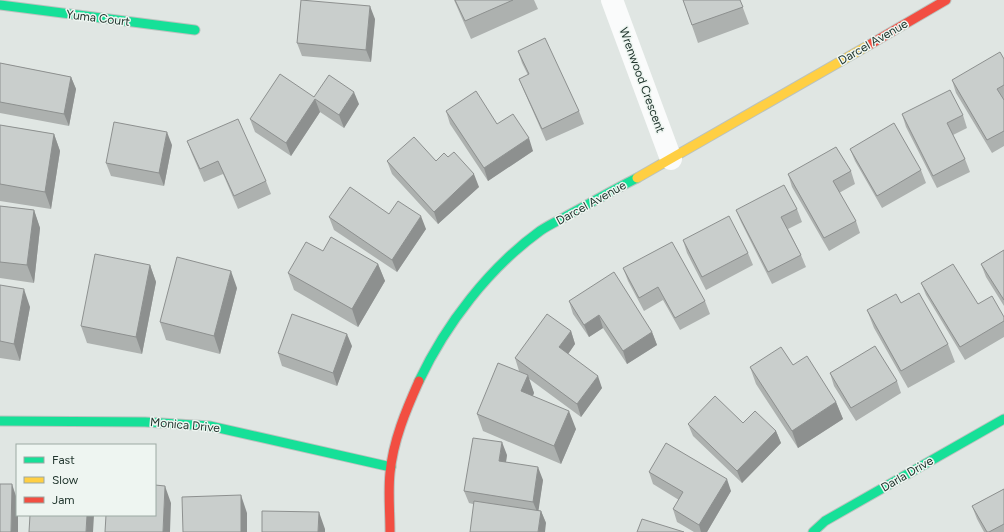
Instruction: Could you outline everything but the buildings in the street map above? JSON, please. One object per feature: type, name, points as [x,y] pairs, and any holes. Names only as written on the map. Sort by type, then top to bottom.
[{"type":"street","name":"Wrenwood Crescent","points":[[612,0],[671,159]]},
{"type":"street","name":"Darcel Avenue","points":[[390,532],[391,467],[409,402],[442,340],[460,315],[492,277],[524,244],[541,230],[671,159],[946,0]]},
{"type":"street","name":"Yuma Court","points":[[0,5],[195,30]]},
{"type":"street","name":"Darla Drive","points":[[813,532],[825,521],[1004,419]]},
{"type":"street","name":"Monica Drive","points":[[0,421],[145,422],[210,426],[391,467]]},
{"type":"traffic: fast","points":[[0,5],[195,30]]},
{"type":"traffic: fast","points":[[419,381],[442,339],[470,298],[503,262],[544,228],[637,178]]},
{"type":"traffic: fast","points":[[813,532],[825,521],[1004,419]]},
{"type":"traffic: fast","points":[[0,421],[145,422],[210,426],[391,467]]},
{"type":"traffic: slow","points":[[637,178],[869,45]]},
{"type":"traffic: jam","points":[[869,45],[946,0]]},
{"type":"traffic: jam","points":[[390,532],[389,487],[394,449],[409,403],[419,381]]}]
